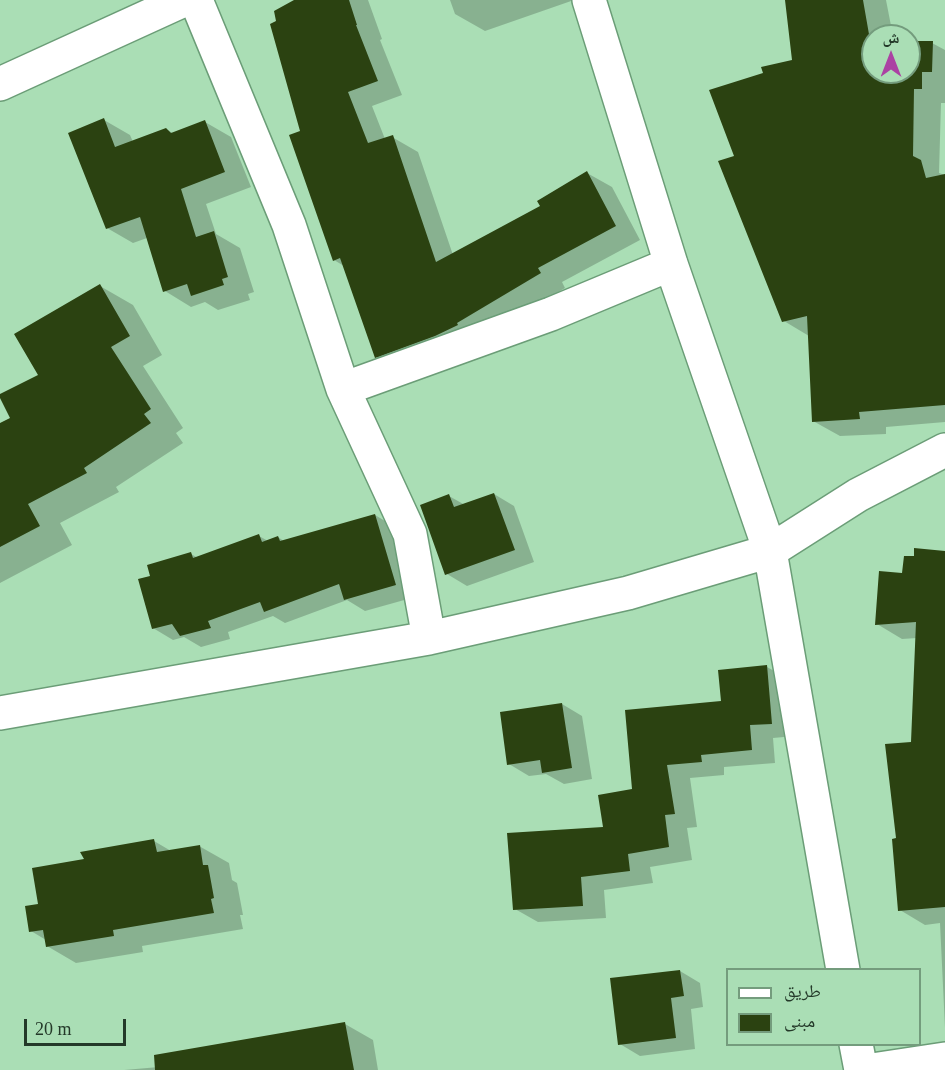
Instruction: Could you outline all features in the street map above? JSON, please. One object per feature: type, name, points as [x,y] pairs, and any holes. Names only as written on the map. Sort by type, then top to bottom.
[{"type":"street","points":[[0,84],[184,0]]},
{"type":"street","points":[[196,0],[289,225],[344,390],[410,534],[429,639]]},
{"type":"street","points":[[589,0],[671,264],[770,551],[843,968]]},
{"type":"street","points":[[344,390],[551,314],[671,264]]},
{"type":"street","points":[[0,712],[429,639],[628,593],[770,551],[858,495],[945,450]]},
{"type":"street","points":[[856,1046],[861,1070]]},
{"type":"street","points":[[872,1070],[945,1059]]},
{"type":"building","points":[[294,0],[349,0],[356,25],[378,81],[348,92],[368,143],[393,135],[436,262],[540,206],[537,201],[587,171],[616,226],[538,268],[541,273],[457,323],[458,325],[375,358],[340,258],[333,261],[289,135],[300,131],[270,24],[276,21],[274,11]]},
{"type":"building","points":[[785,0],[863,0],[867,24],[861,24],[861,84],[921,84],[921,41],[933,41],[932,72],[922,72],[922,89],[914,89],[913,156],[921,160],[926,178],[945,174],[945,405],[859,412],[860,419],[812,422],[807,316],[782,322],[718,161],[734,156],[709,90],[763,73],[761,67],[792,60]]},
{"type":"building","points":[[104,118],[115,147],[166,128],[171,133],[205,120],[225,172],[181,189],[196,237],[214,231],[228,277],[222,279],[224,285],[191,296],[187,284],[163,292],[140,217],[106,229],[68,133]]},
{"type":"building","points":[[100,284],[130,336],[111,347],[151,409],[144,414],[151,423],[84,468],[87,473],[28,504],[40,526],[0,547],[0,423],[10,418],[0,394],[38,375],[14,334]]},
{"type":"building","points":[[494,493],[515,550],[445,575],[420,505],[449,494],[454,507]]},
{"type":"building","points":[[375,514],[396,585],[344,600],[339,584],[264,612],[260,602],[208,621],[211,628],[180,636],[172,624],[152,629],[138,579],[150,576],[147,565],[191,552],[193,558],[259,534],[262,542],[278,536],[280,541]]},
{"type":"building","points":[[914,548],[945,551],[945,907],[898,911],[892,839],[896,838],[885,744],[911,742],[916,622],[875,625],[879,571],[902,573],[904,556],[914,556]]},
{"type":"building","points":[[767,665],[772,724],[750,725],[752,750],[701,755],[702,762],[667,765],[675,814],[665,815],[669,847],[628,854],[630,871],[581,877],[583,906],[513,910],[507,833],[603,827],[598,795],[632,789],[625,710],[721,701],[718,670]]},
{"type":"building","points":[[562,703],[572,768],[542,773],[540,760],[507,765],[500,712]]},
{"type":"building","points":[[154,839],[157,852],[200,845],[203,865],[208,865],[214,898],[211,899],[214,913],[113,930],[114,936],[46,947],[43,930],[29,932],[25,906],[38,904],[32,868],[84,859],[80,852]]},
{"type":"building","points":[[680,970],[684,996],[671,998],[676,1038],[618,1045],[610,978]]},
{"type":"building","points":[[345,1022],[354,1070],[155,1070],[154,1055]]}]
